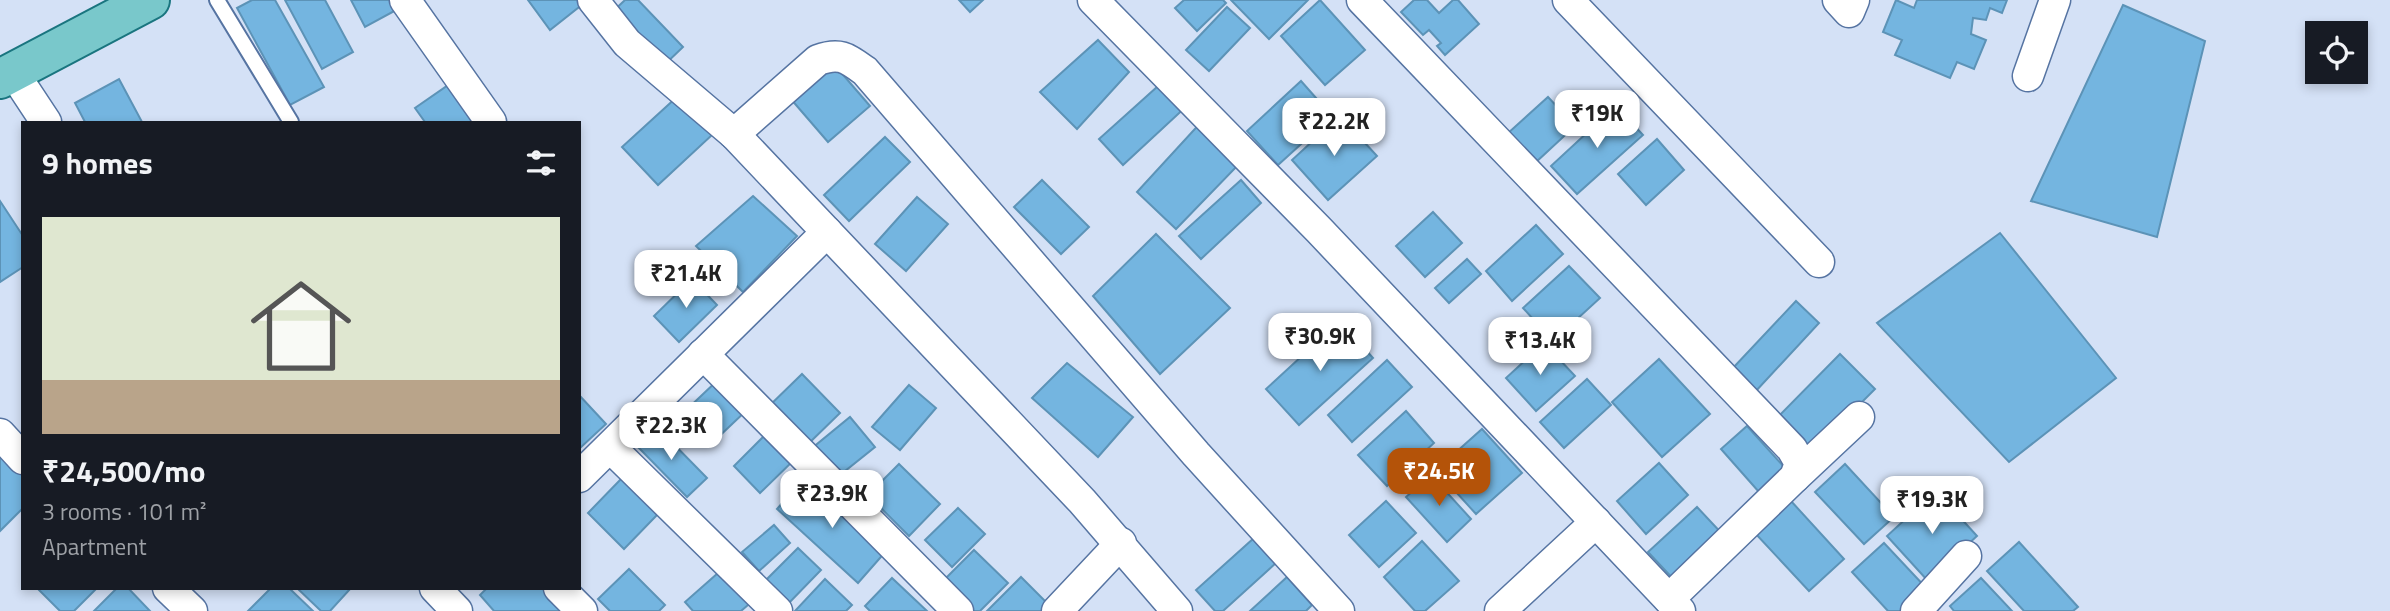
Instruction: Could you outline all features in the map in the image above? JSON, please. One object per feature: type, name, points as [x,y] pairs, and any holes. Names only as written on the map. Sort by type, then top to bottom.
[{"type":"main road","points":[[7,76],[150,0]]},
{"type":"street","points":[[405,0],[490,121]]},
{"type":"street","points":[[593,0],[627,43],[734,134],[1121,543],[1177,611]]},
{"type":"street","points":[[1093,0],[1309,220],[1675,605],[1794,477],[1859,417]]},
{"type":"street","points":[[1362,0],[1792,449],[1800,463],[1794,477]]},
{"type":"street","points":[[1568,0],[1819,262]]},
{"type":"street","points":[[1838,0],[1849,12],[1854,0]]},
{"type":"street","points":[[2028,76],[2055,0]]},
{"type":"street","points":[[734,134],[818,60],[833,55],[849,59],[865,71],[1196,454],[1339,611]]},
{"type":"street","points":[[7,76],[45,121]]},
{"type":"street","points":[[581,476],[827,232]]},
{"type":"street","points":[[703,354],[958,611]]},
{"type":"street","points":[[0,434],[21,457]]},
{"type":"street","points":[[610,447],[777,611]]},
{"type":"street","points":[[1500,611],[1596,522]]},
{"type":"street","points":[[1057,611],[1121,543]]},
{"type":"street","points":[[1916,611],[1966,556]]},
{"type":"street","points":[[170,590],[192,611]]},
{"type":"street","points":[[561,590],[582,611]]},
{"type":"lane","points":[[217,0],[290,121]]},
{"type":"building","points":[[252,0],[275,0],[324,87],[290,105],[237,8]]},
{"type":"building","points":[[285,0],[325,0],[353,52],[322,69]]},
{"type":"building","points":[[351,0],[393,0],[398,9],[365,27]]},
{"type":"building","points":[[528,0],[588,0],[550,30]]},
{"type":"building","points":[[625,0],[638,0],[683,47],[661,68],[609,15]]},
{"type":"building","points":[[959,0],[983,0],[970,12]]},
{"type":"building","points":[[1184,0],[1223,0],[1226,3],[1197,31],[1175,8]]},
{"type":"building","points":[[1231,0],[1308,0],[1269,39]]},
{"type":"building","points":[[1320,0],[1365,50],[1325,85],[1281,36]]},
{"type":"building","points":[[1414,0],[1427,0],[1439,13],[1453,0],[1458,0],[1479,24],[1445,55],[1437,46],[1441,43],[1429,30],[1423,35],[1401,12]]},
{"type":"building","points":[[1896,0],[1914,8],[1917,0],[2007,0],[2002,13],[1990,8],[1986,20],[1973,18],[1971,34],[1986,40],[1974,69],[1957,62],[1950,78],[1895,55],[1902,40],[1883,32]]},
{"type":"building","points":[[2123,5],[2205,41],[2157,237],[2031,201]]},
{"type":"building","points":[[1227,7],[1250,28],[1209,71],[1186,50]]},
{"type":"building","points":[[1098,40],[1129,72],[1077,129],[1040,92]]},
{"type":"building","points":[[832,62],[870,106],[828,142],[790,98]]},
{"type":"building","points":[[1167,78],[1190,103],[1123,165],[1099,139]]},
{"type":"building","points":[[119,79],[141,121],[84,121],[75,103]]},
{"type":"building","points":[[457,79],[487,121],[424,121],[415,108]]},
{"type":"building","points":[[1301,81],[1332,116],[1278,165],[1247,131]]},
{"type":"building","points":[[678,96],[712,135],[658,185],[622,147]]},
{"type":"building","points":[[1548,97],[1575,126],[1535,163],[1507,134]]},
{"type":"building","points":[[1616,106],[1643,135],[1577,194],[1551,166]]},
{"type":"building","points":[[1340,116],[1377,156],[1328,200],[1292,160]]},
{"type":"building","points":[[1204,119],[1241,162],[1176,229],[1137,192]]},
{"type":"building","points":[[885,137],[910,162],[849,221],[824,195]]},
{"type":"building","points":[[1657,139],[1684,170],[1646,205],[1618,174]]},
{"type":"building","points":[[1042,180],[1089,227],[1061,254],[1014,207]]},
{"type":"building","points":[[1241,180],[1261,203],[1201,259],[1179,236]]},
{"type":"building","points":[[753,196],[797,236],[743,292],[696,246]]},
{"type":"building","points":[[917,197],[948,224],[906,271],[875,244]]},
{"type":"building","points":[[0,201],[21,233],[21,268],[0,282]]},
{"type":"building","points":[[1433,212],[1462,243],[1425,277],[1396,246]]},
{"type":"building","points":[[1536,225],[1563,254],[1512,301],[1486,271]]},
{"type":"building","points":[[2000,233],[2116,378],[2009,462],[1877,323]]},
{"type":"building","points":[[1156,234],[1230,308],[1160,374],[1093,296]]},
{"type":"building","points":[[1467,259],[1481,274],[1449,303],[1435,288]]},
{"type":"building","points":[[1569,266],[1600,298],[1553,341],[1523,308]]},
{"type":"building","points":[[692,279],[717,305],[679,342],[654,316]]},
{"type":"building","points":[[1796,301],[1819,323],[1755,392],[1732,369]]},
{"type":"building","points":[[1340,321],[1373,358],[1299,425],[1266,389]]},
{"type":"building","points":[[1544,343],[1575,376],[1536,411],[1506,378]]},
{"type":"building","points":[[1840,354],[1875,389],[1807,457],[1772,423]]},
{"type":"building","points":[[1659,359],[1710,414],[1662,457],[1612,402]]},
{"type":"building","points":[[1387,360],[1412,387],[1352,442],[1328,415]]},
{"type":"building","points":[[1067,363],[1133,417],[1098,457],[1032,398]]},
{"type":"building","points":[[802,374],[840,413],[804,448],[766,409]]},
{"type":"building","points":[[719,379],[748,409],[712,443],[683,413]]},
{"type":"building","points":[[1587,379],[1611,405],[1564,448],[1540,422]]},
{"type":"building","points":[[909,385],[936,408],[900,450],[872,427]]},
{"type":"building","points":[[581,397],[606,424],[581,447]]},
{"type":"building","points":[[1406,411],[1434,443],[1387,486],[1358,455]]},
{"type":"building","points":[[850,417],[875,447],[835,479],[811,449]]},
{"type":"building","points":[[656,426],[707,478],[687,497],[636,445]]},
{"type":"building","points":[[1747,426],[1785,468],[1759,492],[1721,449]]},
{"type":"building","points":[[1482,429],[1522,473],[1476,514],[1436,470]]},
{"type":"building","points":[[769,431],[796,458],[760,493],[734,466]]},
{"type":"building","points":[[0,451],[21,472],[21,510],[0,531]]},
{"type":"building","points":[[1659,463],[1688,495],[1646,534],[1617,501]]},
{"type":"building","points":[[899,464],[940,504],[909,536],[868,495]]},
{"type":"building","points":[[1845,464],[1894,517],[1864,544],[1815,492]]},
{"type":"building","points":[[1431,475],[1471,519],[1447,542],[1406,497]]},
{"type":"building","points":[[806,476],[887,550],[858,583],[777,509]]},
{"type":"building","points":[[622,478],[658,514],[624,549],[588,513]]},
{"type":"building","points":[[1936,491],[1977,536],[1928,581],[1887,536]]},
{"type":"building","points":[[1386,501],[1416,533],[1379,567],[1349,535]]},
{"type":"building","points":[[1791,501],[1844,559],[1809,591],[1755,533]]},
{"type":"building","points":[[1697,507],[1726,538],[1677,583],[1648,552]]},
{"type":"building","points":[[958,508],[985,534],[952,567],[925,540]]},
{"type":"building","points":[[774,525],[790,543],[759,571],[742,552]]},
{"type":"building","points":[[1254,538],[1276,563],[1223,611],[1215,611],[1196,590]]},
{"type":"building","points":[[1422,541],[1459,581],[1425,611],[1415,611],[1384,577]]},
{"type":"building","points":[[2019,542],[2078,607],[2073,611],[2024,611],[1987,571]]},
{"type":"building","points":[[1884,543],[1929,591],[1907,611],[1888,611],[1852,572]]},
{"type":"building","points":[[798,548],[821,570],[784,608],[761,585]]},
{"type":"building","points":[[974,550],[1008,583],[980,611],[963,611],[938,586]]},
{"type":"building","points":[[726,566],[755,599],[741,611],[693,611],[685,602]]},
{"type":"building","points":[[629,569],[665,605],[659,611],[610,611],[598,599]]},
{"type":"building","points":[[1021,577],[1053,609],[987,611]]},
{"type":"building","points":[[1287,577],[1312,605],[1306,611],[1250,611]]},
{"type":"building","points":[[892,578],[927,611],[870,611],[865,606]]},
{"type":"building","points":[[1981,578],[2012,611],[1954,611],[1950,606]]},
{"type":"building","points":[[825,579],[852,605],[846,611],[795,611]]},
{"type":"building","points":[[39,590],[95,590],[74,611],[60,611]]},
{"type":"building","points":[[115,590],[130,590],[150,611],[94,611]]},
{"type":"building","points":[[269,590],[291,590],[313,611],[248,611]]},
{"type":"building","points":[[299,590],[349,590],[330,611],[321,611]]},
{"type":"building","points":[[485,590],[547,590],[565,611],[494,611],[480,595]]}]
